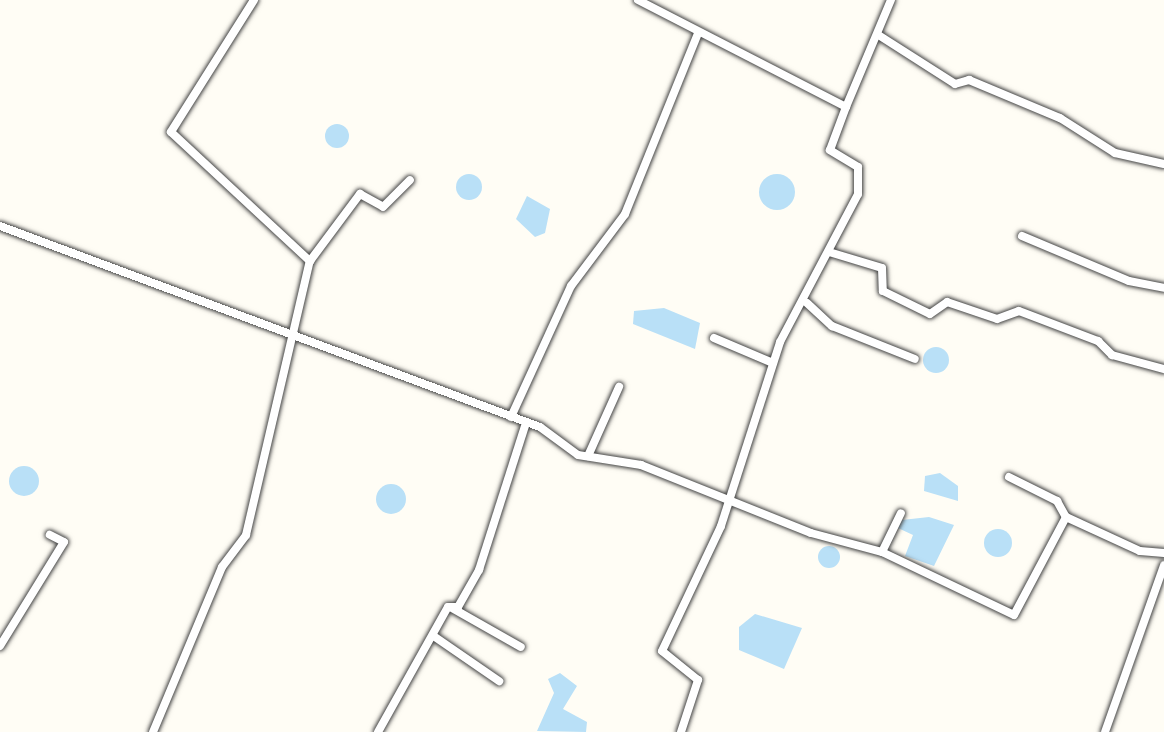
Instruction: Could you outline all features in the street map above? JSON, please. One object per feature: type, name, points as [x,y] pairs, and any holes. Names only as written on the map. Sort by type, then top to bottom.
[{"type":"street","points":[[254,0],[171,132],[310,261]]},
{"type":"street","points":[[638,0],[846,107]]},
{"type":"street","points":[[681,732],[698,680],[662,651],[728,504],[773,363],[807,303],[860,178],[858,167],[830,150],[846,107],[880,36],[891,0]]},
{"type":"street","points":[[511,417],[571,286],[625,214],[698,33]]},
{"type":"street","points":[[880,36],[955,84],[969,80],[1060,118],[1115,153],[1164,164]]},
{"type":"street","points":[[153,732],[222,567],[246,535],[296,339],[310,261],[360,194],[383,207],[410,180]]},
{"type":"street","points":[[0,226],[511,417],[588,456],[641,465],[728,504],[882,552],[1014,615],[1066,517]]},
{"type":"street","points":[[1022,236],[1129,281],[1164,288]]},
{"type":"street","points":[[829,252],[882,268],[883,291],[930,314],[947,302],[997,319],[1019,311],[1098,341],[1112,355],[1164,369]]},
{"type":"street","points":[[807,303],[832,326],[915,359]]},
{"type":"street","points":[[714,338],[773,363]]},
{"type":"street","points":[[588,456],[619,387]]},
{"type":"street","points":[[378,732],[435,637],[448,607],[464,599],[479,570],[526,423]]},
{"type":"street","points":[[1009,477],[1057,501],[1066,517],[1140,551],[1164,553]]},
{"type":"street","points":[[882,552],[901,513]]},
{"type":"street","points":[[0,646],[64,542],[50,535]]},
{"type":"street","points":[[1105,732],[1164,565]]},
{"type":"street","points":[[448,607],[521,647]]},
{"type":"street","points":[[435,637],[499,681]]},
{"type":"water","points":[[332,124],[342,124],[349,131],[349,141],[342,148],[332,148],[325,141],[325,131]]},
{"type":"water","points":[[469,174],[478,178],[482,187],[478,196],[469,200],[460,196],[456,187],[460,178]]},
{"type":"water","points":[[777,174],[790,179],[795,192],[790,205],[777,210],[764,205],[759,192],[764,179]]},
{"type":"water","points":[[527,196],[550,209],[545,233],[535,237],[516,219]]},
{"type":"water","points":[[664,308],[700,323],[695,349],[633,324],[634,311]]},
{"type":"water","points":[[936,347],[945,351],[949,360],[945,369],[936,373],[927,369],[923,360],[927,351]]},
{"type":"water","points":[[24,466],[34,471],[39,481],[34,491],[24,496],[14,491],[9,481],[14,471]]},
{"type":"water","points":[[940,473],[958,486],[958,501],[924,491],[925,476]]},
{"type":"water","points":[[391,484],[402,488],[406,499],[402,510],[391,514],[380,510],[376,499],[380,488]]},
{"type":"water","points":[[929,517],[954,525],[934,566],[905,556],[913,535],[898,528],[902,520]]},
{"type":"water","points":[[998,529],[1008,533],[1012,543],[1008,553],[998,557],[988,553],[984,543],[988,533]]},
{"type":"water","points":[[825,546],[833,546],[840,557],[833,568],[825,568],[818,561],[818,553]]},
{"type":"water","points":[[755,614],[802,628],[784,669],[739,650],[739,627]]},
{"type":"water","points":[[560,673],[577,686],[563,709],[587,722],[586,732],[537,731],[554,693],[548,679]]}]
